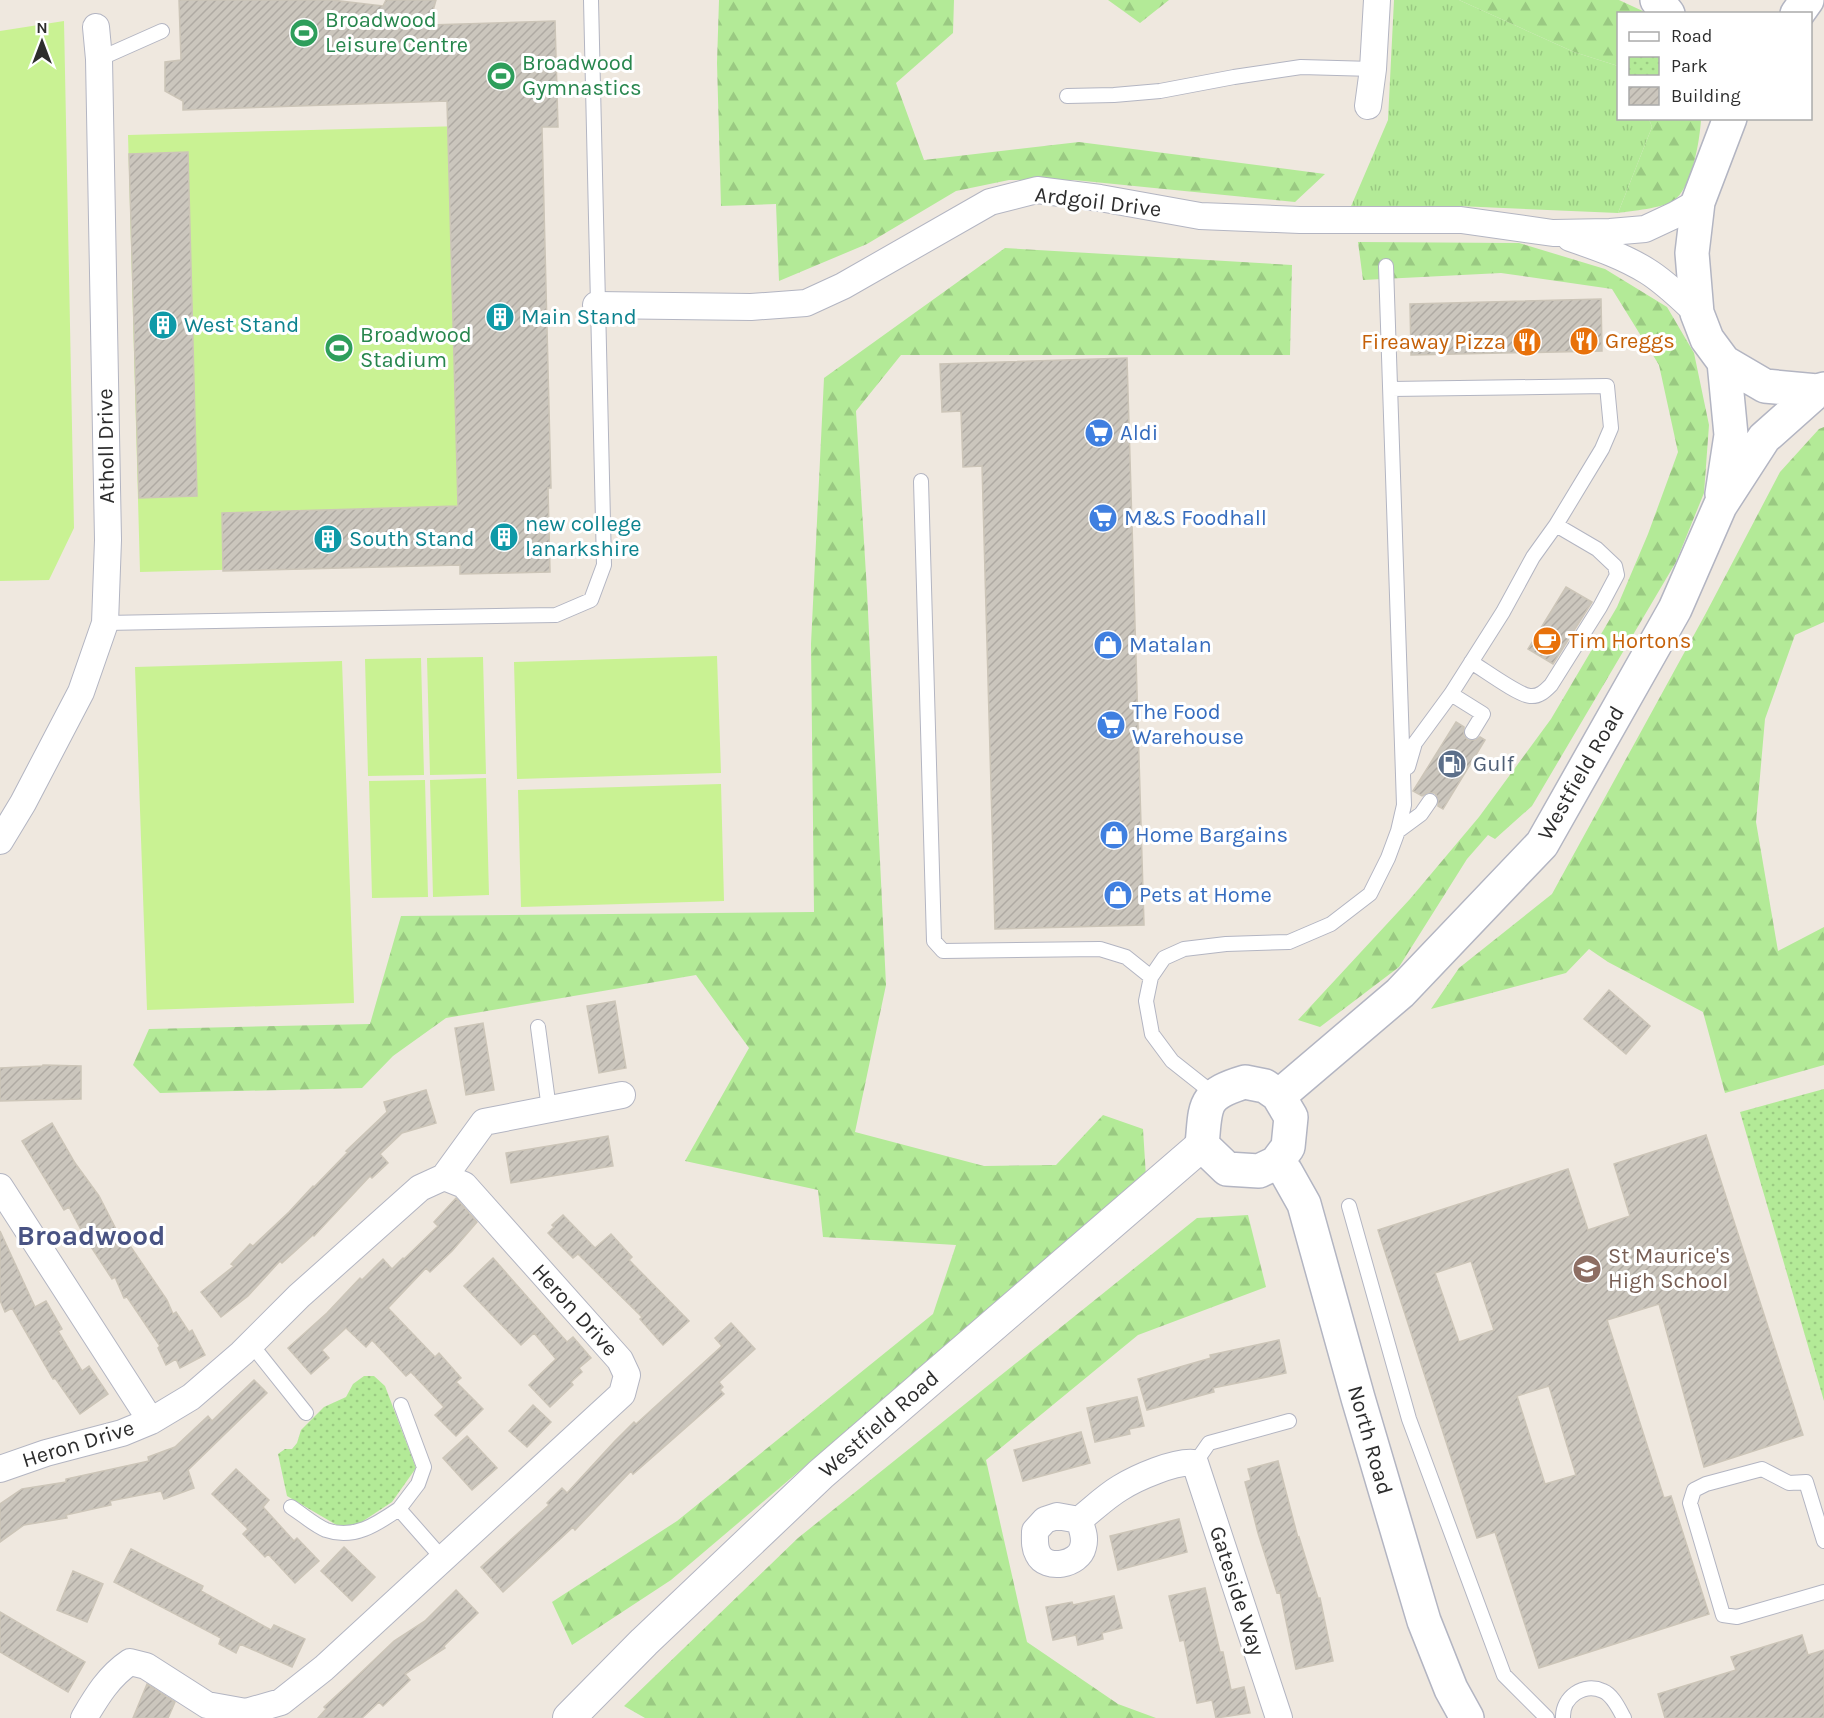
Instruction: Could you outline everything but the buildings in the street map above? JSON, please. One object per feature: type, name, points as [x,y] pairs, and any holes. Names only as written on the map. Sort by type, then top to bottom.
[{"type":"main road","points":[[1657,0],[1666,12]]},
{"type":"main road","points":[[1727,121],[1690,214],[1696,313],[1707,339],[1724,362],[1765,386],[1821,390]]},
{"type":"main road","name":"Westfield Road","points":[[1720,506],[1731,435],[1724,362]]},
{"type":"main road","name":"Westfield Road","points":[[1279,1096],[1400,993],[1542,844],[1675,609],[1720,506],[1764,438],[1821,390]]},
{"type":"main road","points":[[1245,1082],[1265,1086],[1279,1096],[1291,1117],[1288,1147],[1276,1163],[1259,1171],[1227,1168],[1202,1145],[1203,1113],[1215,1095],[1224,1088],[1245,1082]]},
{"type":"main road","name":"North Road","points":[[1276,1163],[1286,1172],[1304,1203],[1424,1622],[1451,1689],[1467,1718]]},
{"type":"street","points":[[1368,106],[1373,69],[1377,0]]},
{"type":"street","name":"Atholl Drive","points":[[0,841],[23,803],[81,692],[105,623],[108,540],[99,59],[96,27]]},
{"type":"street","name":"Ardgoil Drive","points":[[596,305],[751,307],[806,303],[843,286],[990,202],[1037,190],[1100,198],[1200,216],[1300,220],[1461,220],[1553,233],[1645,229],[1690,214]]},
{"type":"street","name":"Ardgoil Drive","points":[[1553,233],[1608,251],[1648,271],[1696,313]]},
{"type":"street","points":[[444,1177],[484,1122],[622,1095]]},
{"type":"street","name":"Westfield Road","points":[[569,1718],[644,1642],[821,1474],[1202,1145]]},
{"type":"street","name":"Heron Drive","points":[[0,1469],[46,1453],[122,1433],[151,1420],[191,1397],[420,1188],[444,1177],[464,1185],[620,1360],[627,1375],[622,1394],[324,1668],[281,1702],[246,1712],[207,1705],[146,1666],[130,1662],[116,1671],[84,1718]]},
{"type":"street","points":[[0,1187],[151,1420]]},
{"type":"street","points":[[1079,1520],[1120,1488],[1166,1467],[1186,1462],[1195,1463]]},
{"type":"street","name":"Gateside Way","points":[[1195,1463],[1279,1718]]},
{"type":"lane","points":[[105,623],[556,615],[591,600],[604,565],[596,305],[591,0]]},
{"type":"lane","points":[[99,59],[162,31]]},
{"type":"lane","points":[[1067,96],[1160,91],[1301,67],[1373,69]]},
{"type":"lane","points":[[1215,1095],[1172,1061],[1152,1034],[1146,1001],[1151,977],[1164,958],[1184,949],[1226,944],[1289,942],[1331,924],[1370,894],[1388,858],[1404,805],[1386,266]]},
{"type":"lane","points":[[1391,389],[1607,386],[1611,428],[1602,448],[1556,525],[1533,557],[1503,612],[1451,694],[1415,743],[1404,778]]},
{"type":"lane","points":[[921,481],[934,941],[943,951],[1100,949],[1126,957],[1151,977]]},
{"type":"lane","points":[[1471,662],[1530,697],[1541,694],[1551,686],[1617,575],[1615,566],[1597,549],[1556,525]]},
{"type":"lane","points":[[1451,694],[1483,714],[1472,732]]},
{"type":"lane","points":[[1398,831],[1421,814],[1430,801]]},
{"type":"lane","points":[[538,1027],[549,1109]]},
{"type":"lane","points":[[1349,1206],[1408,1419],[1504,1675],[1547,1718]]},
{"type":"lane","points":[[251,1344],[306,1413]]},
{"type":"lane","points":[[291,1507],[326,1530],[348,1534],[371,1528],[399,1509],[418,1484],[424,1467],[401,1405]]},
{"type":"lane","points":[[1195,1463],[1209,1443],[1289,1420]]},
{"type":"lane","points":[[1824,1541],[1806,1482],[1789,1484],[1762,1469],[1706,1484],[1694,1490],[1690,1503],[1723,1615],[1737,1617],[1824,1592]]},
{"type":"lane","points":[[399,1509],[443,1559]]},
{"type":"lane","points":[[1563,1718],[1563,1710],[1569,1697],[1586,1688],[1604,1691],[1616,1704],[1624,1718]]},
{"type":"green space","points":[[719,0],[954,0],[953,33],[896,83],[924,160],[1079,142],[1325,174],[1295,202],[1074,180],[1009,180],[956,191],[867,244],[779,281],[776,204],[721,206],[717,63]]},
{"type":"green space","points":[[1108,0],[1169,0],[1140,23]]},
{"type":"green space","points":[[1394,0],[1459,0],[1574,52],[1617,66],[1617,120],[1649,120],[1652,127],[1618,213],[1458,206],[1349,211],[1388,120]]},
{"type":"green space","points":[[1459,0],[1619,0],[1645,12],[1617,12],[1617,66],[1574,52]]},
{"type":"green space","points":[[64,21],[74,528],[49,580],[0,581],[0,31]]},
{"type":"green space","points":[[1649,120],[1701,120],[1697,151],[1690,175],[1680,195],[1673,201],[1655,207],[1618,213],[1652,127]]},
{"type":"green space","name":"Broadwood Stadium","points":[[538,124],[550,561],[140,572],[128,135]]},
{"type":"green space","points":[[1358,242],[1519,243],[1605,269],[1667,307],[1694,353],[1709,425],[1704,493],[1676,562],[1532,806],[1495,839],[1488,835],[1467,859],[1399,967],[1320,1027],[1298,1020],[1410,899],[1479,817],[1551,719],[1617,607],[1648,534],[1678,452],[1659,365],[1612,289],[1501,273],[1363,280]]},
{"type":"green space","points":[[1005,248],[1292,265],[1290,355],[901,355],[856,411],[886,985],[855,1132],[984,1166],[1056,1165],[1103,1115],[1143,1129],[1146,1177],[671,1580],[572,1645],[552,1602],[677,1521],[933,1314],[956,1245],[823,1237],[818,1190],[685,1161],[749,1048],[696,975],[446,1018],[393,1056],[362,1088],[160,1093],[133,1065],[149,1029],[370,1024],[401,916],[814,912],[811,644],[824,378]]},
{"type":"green space","points":[[1824,427],[1824,622],[1795,635],[1765,719],[1756,822],[1778,951],[1824,927],[1824,1065],[1725,1093],[1703,1012],[1608,962],[1589,949],[1566,973],[1431,1009],[1459,968],[1552,894],[1706,613],[1780,472],[1819,429]]},
{"type":"green space","points":[[717,656],[721,773],[517,779],[514,662]]},
{"type":"green space","points":[[483,657],[486,774],[430,775],[427,658]]},
{"type":"green space","points":[[421,658],[424,775],[368,776],[365,659]]},
{"type":"green space","points":[[342,661],[354,1003],[147,1010],[135,667]]},
{"type":"green space","points":[[486,778],[489,895],[433,897],[430,780]]},
{"type":"green space","points":[[425,780],[428,897],[372,898],[369,781]]},
{"type":"green space","points":[[721,784],[724,901],[521,907],[518,790]]},
{"type":"green space","points":[[1824,1089],[1824,1401],[1740,1112]]},
{"type":"green space","points":[[1248,1215],[1266,1287],[1138,1335],[986,1460],[1027,1642],[1118,1704],[1156,1718],[645,1718],[624,1706],[798,1538],[1197,1218]]},
{"type":"green space","points":[[364,1376],[374,1376],[385,1386],[416,1468],[392,1502],[354,1527],[340,1527],[287,1496],[278,1454],[285,1449],[292,1449],[297,1443],[301,1430],[324,1407],[346,1397],[353,1384]]},
{"type":"place","name":"Broadwood Leisure Centre","points":[[304,33]]},
{"type":"place","name":"Broadwood Gymnastics","points":[[501,76]]},
{"type":"place","name":"Main Stand","points":[[500,317]]},
{"type":"place","name":"West Stand","points":[[163,325]]},
{"type":"place","name":"Greggs","points":[[1584,341]]},
{"type":"place","name":"Fireaway Pizza","points":[[1527,342]]},
{"type":"place","name":"Broadwood Stadium","points":[[339,348]]},
{"type":"place","name":"Aldi","points":[[1099,433]]},
{"type":"place","name":"M&S Foodhall","points":[[1103,518]]},
{"type":"place","name":"new college lanarkshire","points":[[504,537]]},
{"type":"place","name":"South Stand","points":[[328,539]]},
{"type":"place","name":"Tim Hortons","points":[[1547,641]]},
{"type":"place","name":"Matalan","points":[[1108,645]]},
{"type":"place","name":"The Food Warehouse","points":[[1111,725]]},
{"type":"place","name":"Gulf","points":[[1452,764]]},
{"type":"place","name":"Home Bargains","points":[[1114,835]]},
{"type":"place","name":"Pets at Home","points":[[1118,895]]},
{"type":"place","name":"St Maurice's High School","points":[[1587,1269]]},
{"type":"district","name":"Broadwood","points":[[91,1235]]}]
